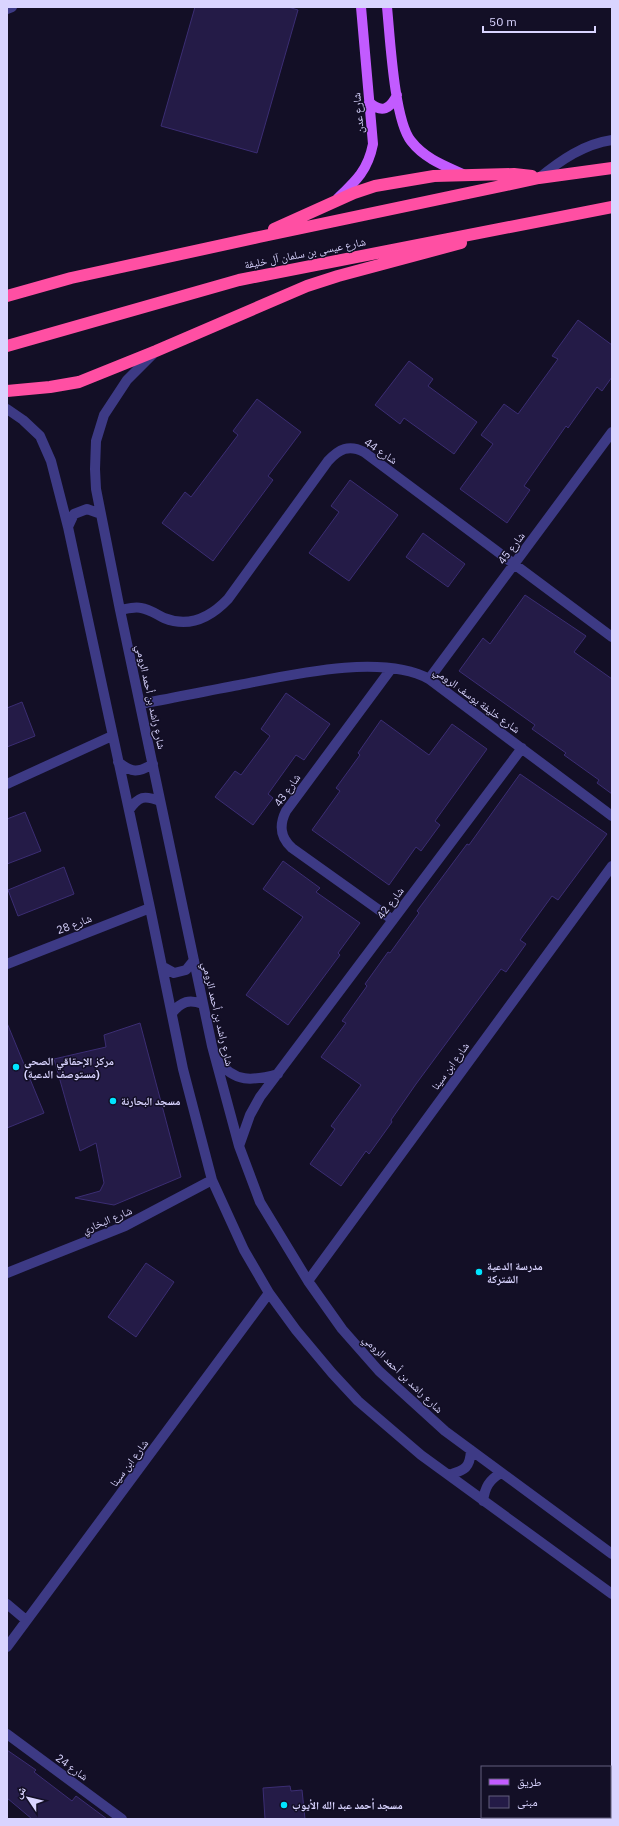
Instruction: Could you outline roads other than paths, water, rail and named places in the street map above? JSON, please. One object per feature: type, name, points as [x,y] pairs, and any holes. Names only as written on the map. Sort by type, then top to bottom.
[{"type":"highway","points":[[7,296],[71,278],[259,237],[539,178],[612,168]]},
{"type":"highway","points":[[259,237],[292,220],[375,186],[434,176],[527,175],[539,178]]},
{"type":"highway","name":"شارع عيسى بن سلمان آل خليفة","points":[[7,346],[239,280],[612,207]]},
{"type":"highway","points":[[7,391],[50,387],[79,382],[156,351],[307,286],[338,276],[571,214]]},
{"type":"main road","name":"شارع عدن","points":[[333,202],[360,178],[371,153],[373,144],[361,7]]},
{"type":"main road","points":[[387,7],[392,63],[405,133],[418,149],[436,162],[465,175]]},
{"type":"main road","points":[[369,102],[381,110],[388,108],[393,104],[397,95]]},
{"type":"street","points":[[7,9],[12,7]]},
{"type":"street","points":[[539,178],[567,157],[583,148],[599,142],[612,140]]},
{"type":"street","name":"شارع راشد بن أحمد الرومي","points":[[156,351],[132,374],[119,390],[104,415],[99,428],[94,454],[95,469],[101,514],[160,801],[203,1004],[238,1146],[260,1202],[308,1281],[342,1329],[379,1371],[425,1415],[612,1554]]},
{"type":"street","points":[[7,409],[33,428],[40,436],[46,447],[68,527],[163,967],[184,1075],[212,1180],[244,1250],[269,1293],[312,1350],[358,1401],[415,1450],[612,1594]]},
{"type":"street","name":"شارع 45","points":[[429,679],[612,432]]},
{"type":"street","name":"شارع 44","points":[[120,610],[139,607],[171,620],[184,622],[197,621],[213,613],[228,600],[328,461],[336,453],[346,448],[357,448],[612,637]]},
{"type":"street","points":[[68,527],[74,514],[87,509],[101,514]]},
{"type":"street","name":"شارع خليفة يوسف الرومي","points":[[140,704],[322,670],[368,667],[413,672],[429,679],[612,816]]},
{"type":"street","name":"شارع 43","points":[[391,669],[286,811],[281,829],[284,839],[292,848],[393,920]]},
{"type":"street","points":[[7,784],[112,736]]},
{"type":"street","name":"شارع 42","points":[[238,1146],[255,1105],[522,748]]},
{"type":"street","points":[[118,762],[129,770],[142,771],[153,764]]},
{"type":"street","points":[[129,810],[136,800],[149,796],[160,801]]},
{"type":"street","name":"شارع ابن سينا","points":[[308,1281],[612,866]]},
{"type":"street","name":"شارع 28","points":[[7,964],[150,908]]},
{"type":"street","points":[[163,967],[174,973],[186,970],[194,960]]},
{"type":"street","points":[[172,1013],[180,1004],[192,1000],[203,1004]]},
{"type":"street","points":[[216,1059],[229,1072],[241,1078],[256,1080],[278,1074]]},
{"type":"street","name":"شارع البخاري","points":[[7,1273],[125,1226],[212,1180]]},
{"type":"street","name":"شارع ابن سينا","points":[[7,1647],[269,1293]]},
{"type":"street","points":[[449,1475],[462,1472],[470,1462],[471,1450]]},
{"type":"street","points":[[483,1501],[485,1487],[492,1478],[502,1473]]},
{"type":"street","points":[[7,1604],[26,1620]]},
{"type":"street","name":"شارع 24","points":[[7,1734],[122,1819]]},
{"type":"place","name":"مركز الإحقاقي الصحي (مستوصف الدعية)","points":[[16,1067]]},
{"type":"place","name":"مسجد البحارنة","points":[[113,1101]]},
{"type":"place","name":"مدرسة الدعية الشتركة","points":[[479,1272]]},
{"type":"place","name":"مسجد أحمد عبد الله الأيوب","points":[[284,1805]]}]
